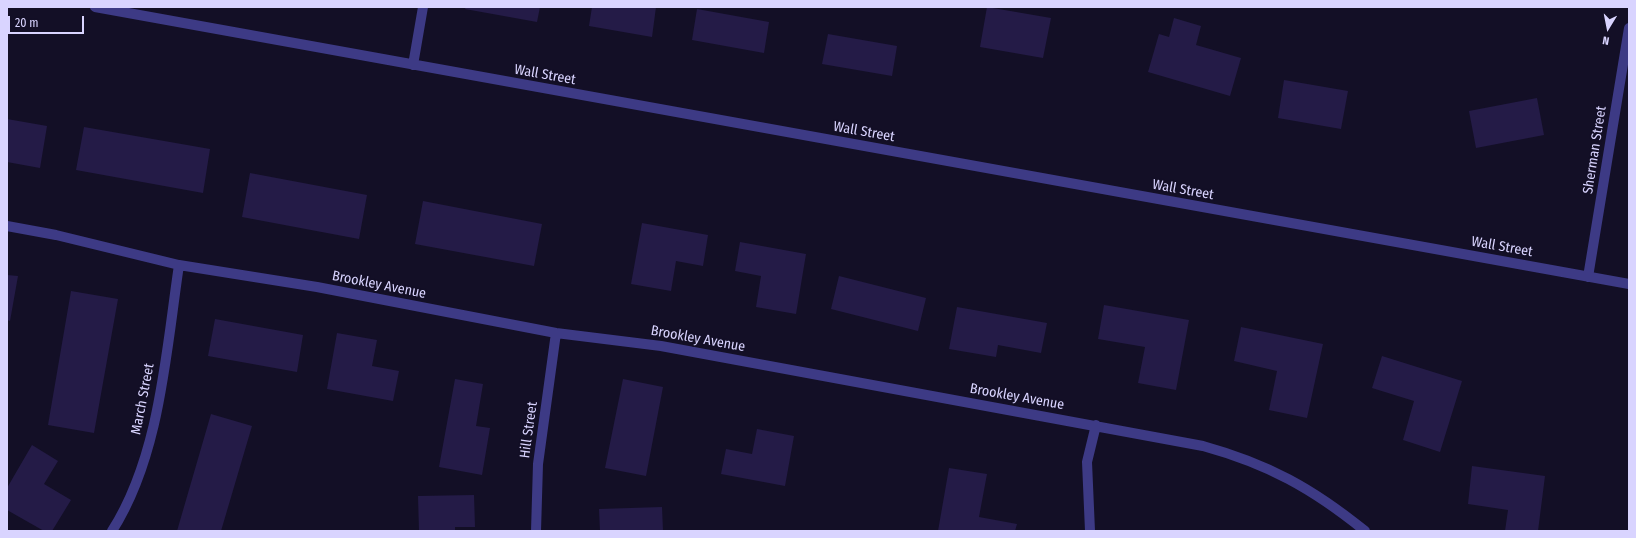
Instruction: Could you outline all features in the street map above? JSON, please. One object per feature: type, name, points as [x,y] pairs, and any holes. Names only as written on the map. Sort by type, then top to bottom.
[{"type":"street","name":"Wall Street","points":[[95,7],[1629,284]]},
{"type":"street","points":[[413,65],[423,7]]},
{"type":"street","name":"Sherman Street","points":[[1588,277],[1629,28]]},
{"type":"street","name":"Brookley Avenue","points":[[7,226],[56,235],[179,266],[317,287],[556,333],[661,346],[1203,446],[1240,456],[1275,471],[1308,489],[1364,531]]},
{"type":"street","name":"March Street","points":[[112,531],[138,479],[156,415],[179,266]]},
{"type":"street","name":"Hill Street","points":[[536,531],[538,464],[556,333]]},
{"type":"street","points":[[1090,531],[1087,462],[1096,426]]},
{"type":"building","points":[[466,7],[540,7],[537,22],[465,9]]},
{"type":"building","points":[[592,7],[656,7],[652,37],[589,26]]},
{"type":"building","points":[[987,7],[1051,18],[1043,58],[980,47]]},
{"type":"building","points":[[697,9],[769,22],[764,53],[692,40]]},
{"type":"building","points":[[1174,18],[1201,26],[1196,45],[1241,58],[1230,96],[1148,72],[1159,34],[1169,37]]},
{"type":"building","points":[[828,34],[897,46],[892,76],[822,64]]},
{"type":"building","points":[[1284,80],[1348,91],[1341,129],[1278,118]]},
{"type":"building","points":[[1537,98],[1544,135],[1476,148],[1469,111]]},
{"type":"building","points":[[7,119],[47,126],[40,168],[7,162]]},
{"type":"building","points":[[84,127],[210,149],[203,193],[76,170]]},
{"type":"building","points":[[250,173],[367,195],[359,239],[242,217]]},
{"type":"building","points":[[423,201],[542,224],[534,266],[415,244]]},
{"type":"building","points":[[642,223],[708,235],[703,266],[676,261],[671,291],[631,284]]},
{"type":"building","points":[[740,242],[806,254],[796,314],[756,307],[761,276],[735,271]]},
{"type":"building","points":[[7,275],[18,276],[10,321],[7,320]]},
{"type":"building","points":[[839,276],[926,298],[918,331],[831,309]]},
{"type":"building","points":[[71,291],[118,299],[94,433],[48,425]]},
{"type":"building","points":[[1104,305],[1189,320],[1176,390],[1138,383],[1145,347],[1098,339]]},
{"type":"building","points":[[957,307],[1047,323],[1041,353],[998,345],[996,357],[949,349]]},
{"type":"building","points":[[215,319],[303,335],[297,372],[208,356]]},
{"type":"building","points":[[1241,327],[1323,344],[1307,418],[1269,410],[1277,371],[1234,361]]},
{"type":"building","points":[[337,333],[377,340],[372,366],[399,371],[393,401],[327,389]]},
{"type":"building","points":[[1382,356],[1462,381],[1440,452],[1403,440],[1414,401],[1372,388]]},
{"type":"building","points":[[455,379],[483,384],[476,426],[490,428],[482,475],[439,467]]},
{"type":"building","points":[[623,379],[663,387],[646,476],[605,468]]},
{"type":"building","points":[[211,414],[252,426],[221,531],[177,531]]},
{"type":"building","points":[[757,429],[794,436],[785,486],[721,474],[726,449],[752,454]]},
{"type":"building","points":[[32,445],[58,461],[44,484],[71,500],[52,531],[44,531],[7,510],[7,488]]},
{"type":"building","points":[[1472,466],[1545,476],[1538,531],[1505,531],[1508,510],[1468,504]]},
{"type":"building","points":[[949,468],[987,474],[979,517],[1017,524],[1015,531],[938,531]]},
{"type":"building","points":[[474,495],[475,527],[455,527],[455,531],[419,531],[418,496]]},
{"type":"building","points":[[662,507],[663,531],[600,531],[599,509]]}]
